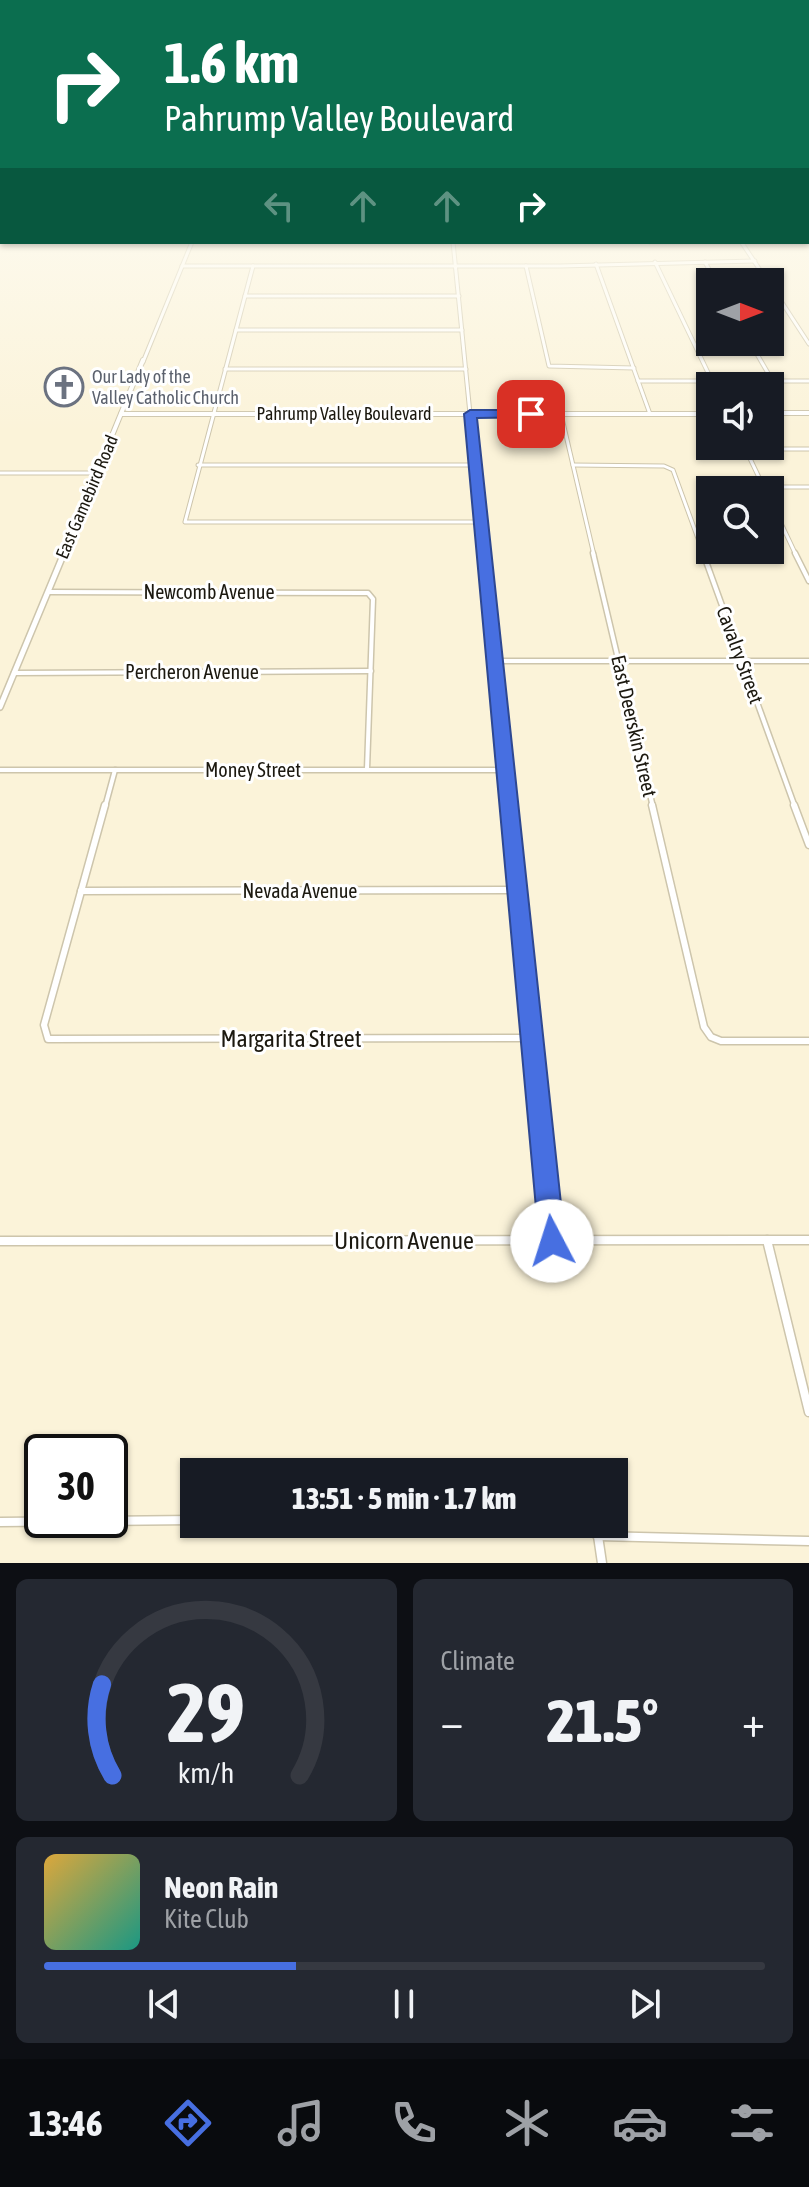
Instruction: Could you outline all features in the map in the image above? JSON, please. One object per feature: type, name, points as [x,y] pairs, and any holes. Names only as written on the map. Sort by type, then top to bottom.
[{"type":"main road","name":"East Gamebird Road","points":[[0,707],[174,286]]},
{"type":"main road","points":[[784,413],[809,413]]},
{"type":"main road","name":"Pahrump Valley Boulevard","points":[[121,414],[696,414]]},
{"type":"street","points":[[248,286],[185,522],[482,522]]},
{"type":"street","points":[[458,286],[552,1241]]},
{"type":"street","points":[[531,286],[551,367],[634,368]]},
{"type":"street","points":[[604,286],[650,414]]},
{"type":"street","points":[[666,286],[708,372]]},
{"type":"street","points":[[245,296],[459,296]]},
{"type":"street","points":[[784,306],[809,344]]},
{"type":"street","points":[[236,330],[462,330]]},
{"type":"street","points":[[225,369],[466,369]]},
{"type":"street","points":[[638,381],[696,381]]},
{"type":"street","points":[[784,381],[809,381]]},
{"type":"street","name":"East Deerskin Street","points":[[561,414],[704,1027],[711,1037],[721,1041],[809,1041]]},
{"type":"street","points":[[784,449],[809,449]]},
{"type":"street","points":[[198,465],[476,465]]},
{"type":"street","name":"Cavalry Street","points":[[573,465],[669,467],[809,845]]},
{"type":"street","points":[[0,473],[98,473]]},
{"type":"street","points":[[784,488],[809,487]]},
{"type":"street","points":[[784,529],[809,581]]},
{"type":"street","name":"Newcomb Avenue","points":[[48,592],[370,595],[373,599],[371,671]]},
{"type":"street","points":[[496,661],[809,661]]},
{"type":"street","points":[[367,770],[371,671]]},
{"type":"street","name":"Percheron Avenue","points":[[14,673],[371,671]]},
{"type":"street","name":"Money Street","points":[[0,770],[507,770]]},
{"type":"street","points":[[81,891],[115,770]]},
{"type":"street","name":"Nevada Avenue","points":[[81,891],[519,890]]},
{"type":"street","name":"Margarita Street","points":[[81,891],[44,1025],[48,1039],[533,1038]]},
{"type":"street","points":[[767,1240],[809,1412]]},
{"type":"street","name":"Unicorn Avenue","points":[[0,1241],[809,1240]]},
{"type":"street","points":[[0,1522],[180,1520]]},
{"type":"street","points":[[628,1537],[809,1541]]},
{"type":"street","points":[[598,1538],[602,1563]]},
{"type":"place","name":"Our Lady of the Valley Catholic Church","points":[[64,387]]},
{"type":"route","points":[[531,414],[470,414],[552,1241]]}]
